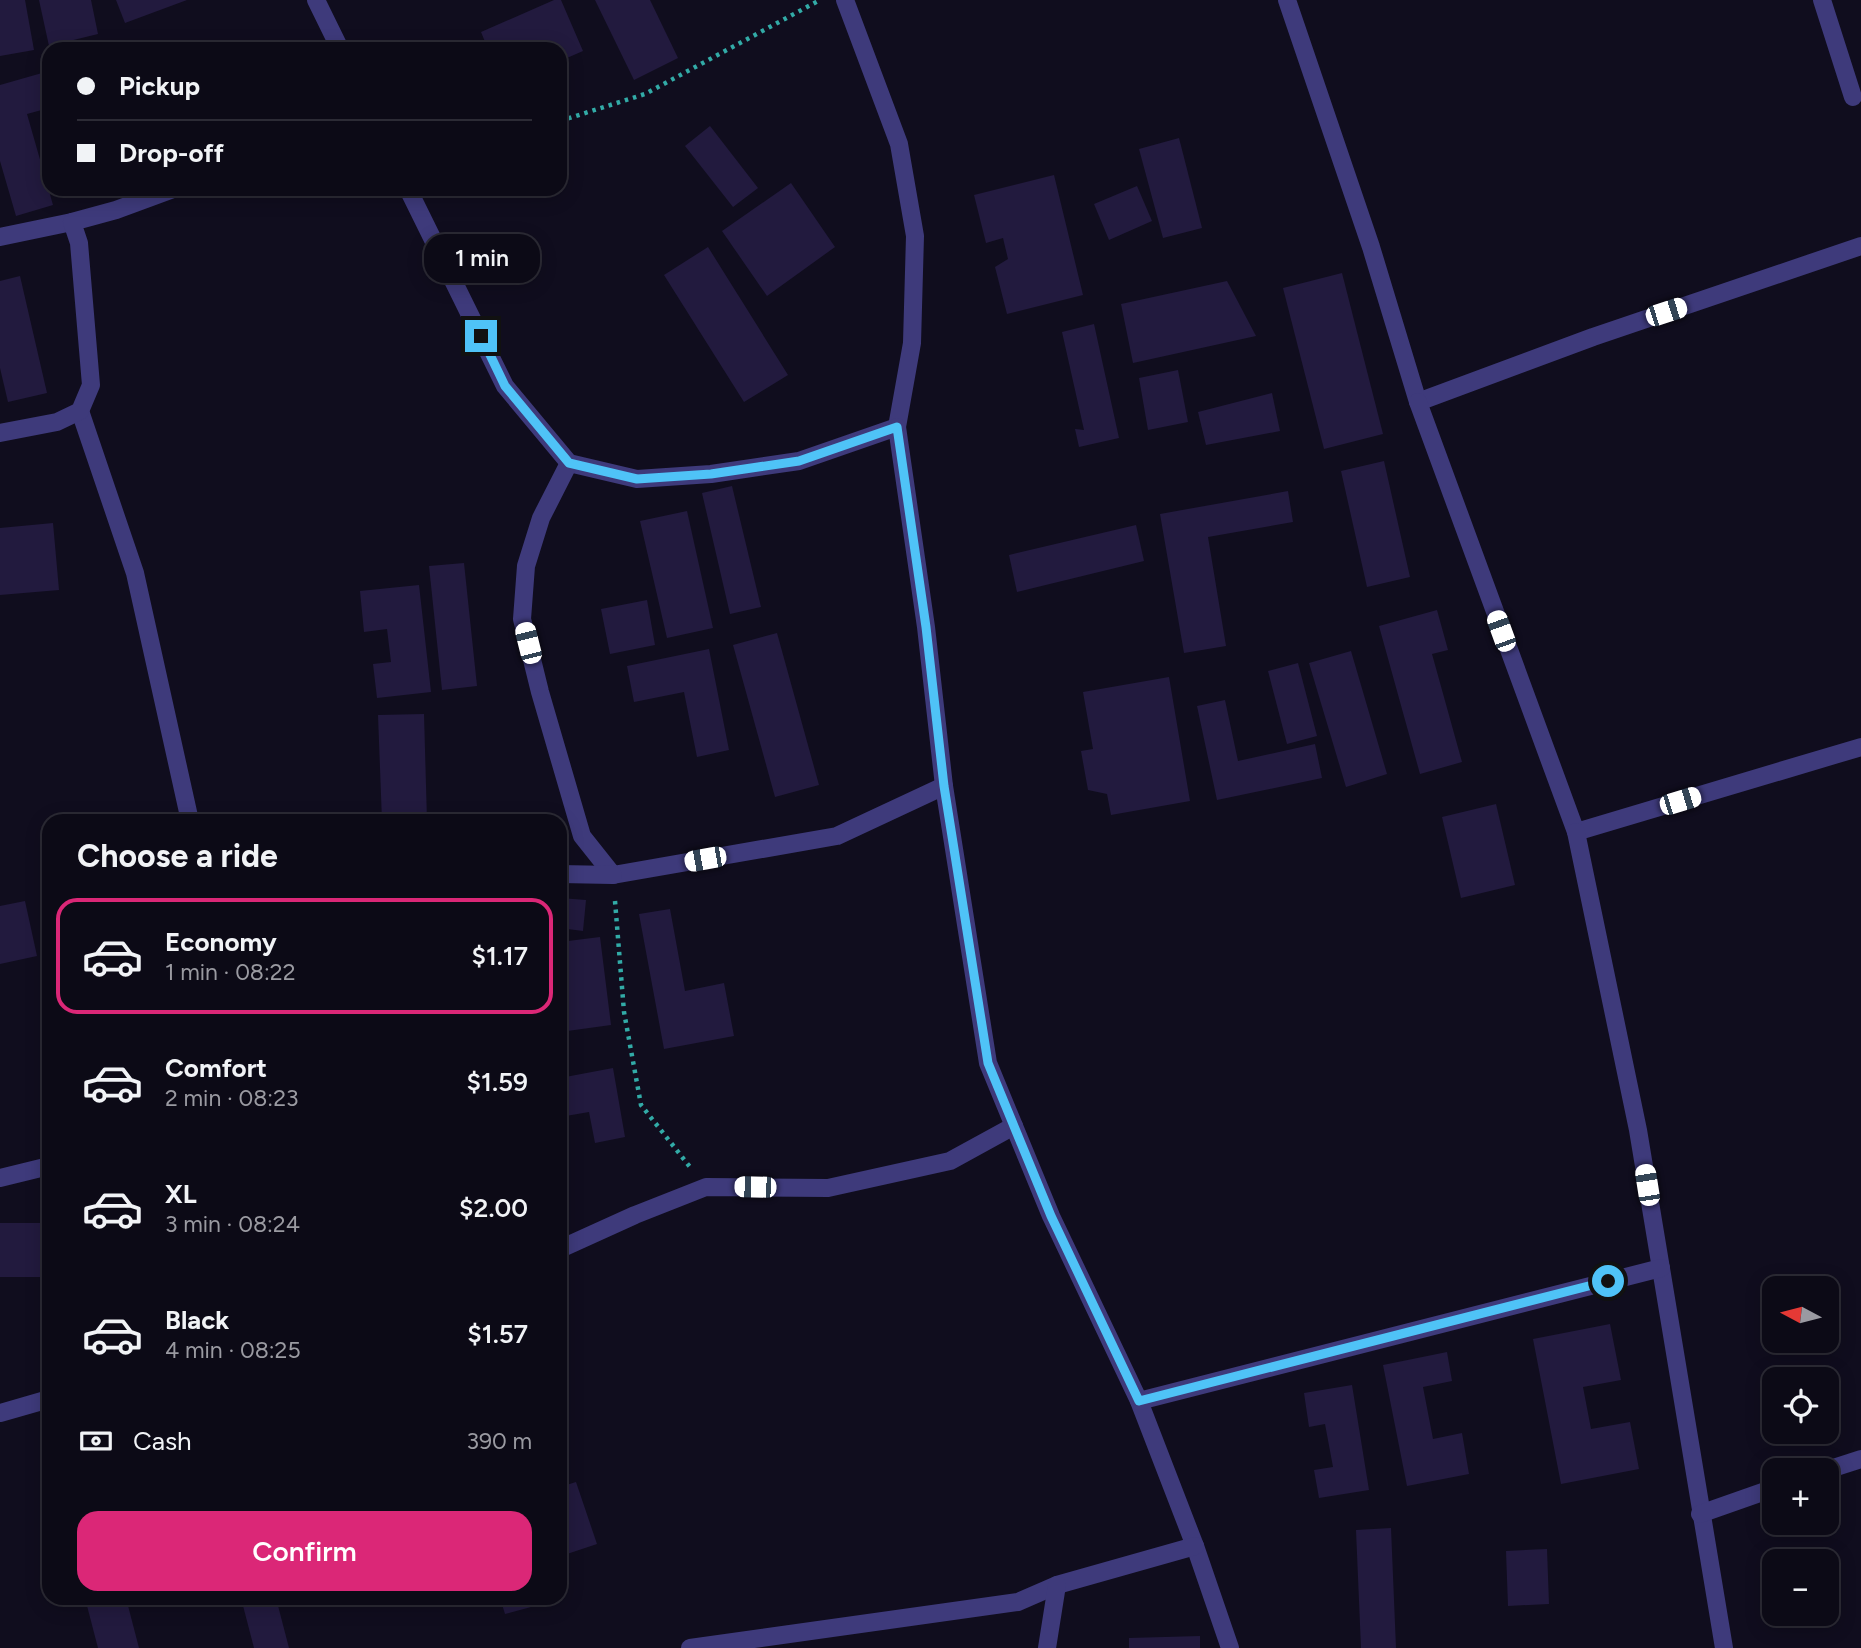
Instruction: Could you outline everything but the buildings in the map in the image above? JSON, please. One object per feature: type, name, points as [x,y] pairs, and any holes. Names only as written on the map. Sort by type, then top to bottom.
[{"type":"street","points":[[316,0],[337,42]]},
{"type":"street","points":[[845,0],[900,144],[915,236],[912,343],[897,427],[926,627],[944,786],[988,1063],[1051,1216],[1139,1401],[1195,1546],[1230,1648]]},
{"type":"street","points":[[1287,0],[1371,247],[1418,402],[1576,832],[1638,1130],[1724,1648]]},
{"type":"street","points":[[1822,0],[1853,97]]},
{"type":"street","points":[[0,237],[72,222],[154,196]]},
{"type":"street","points":[[411,196],[505,386],[569,463],[637,479],[711,474],[799,461],[897,427]]},
{"type":"street","points":[[72,222],[79,243],[91,384],[80,411],[135,573],[188,814]]},
{"type":"street","points":[[1418,402],[1593,337],[1861,246]]},
{"type":"street","points":[[0,433],[57,422],[80,411]]},
{"type":"street","points":[[569,463],[541,518],[526,566],[522,619],[540,692],[582,836],[613,875]]},
{"type":"street","points":[[1576,832],[1861,747]]},
{"type":"street","points":[[567,874],[613,875],[837,836],[944,786]]},
{"type":"street","points":[[567,1246],[635,1214],[706,1187],[828,1188],[950,1161],[1014,1126]]},
{"type":"street","points":[[0,1178],[42,1168]]},
{"type":"street","points":[[1139,1401],[1661,1268]]},
{"type":"street","points":[[0,1413],[42,1401]]},
{"type":"street","points":[[1839,1466],[1861,1459]]},
{"type":"street","points":[[1700,1514],[1762,1492]]},
{"type":"street","points":[[690,1648],[1018,1602],[1057,1585],[1195,1546]]},
{"type":"street","points":[[1047,1648],[1057,1585]]},
{"type":"path","points":[[567,119],[645,94],[821,0]]},
{"type":"path","points":[[613,875],[624,1012],[641,1105],[706,1187]]},
{"type":"route","points":[[481,336],[505,386],[569,463],[637,479],[711,474],[799,461],[897,427],[926,627],[944,786],[988,1063],[1051,1216],[1139,1401],[1608,1281]]}]
